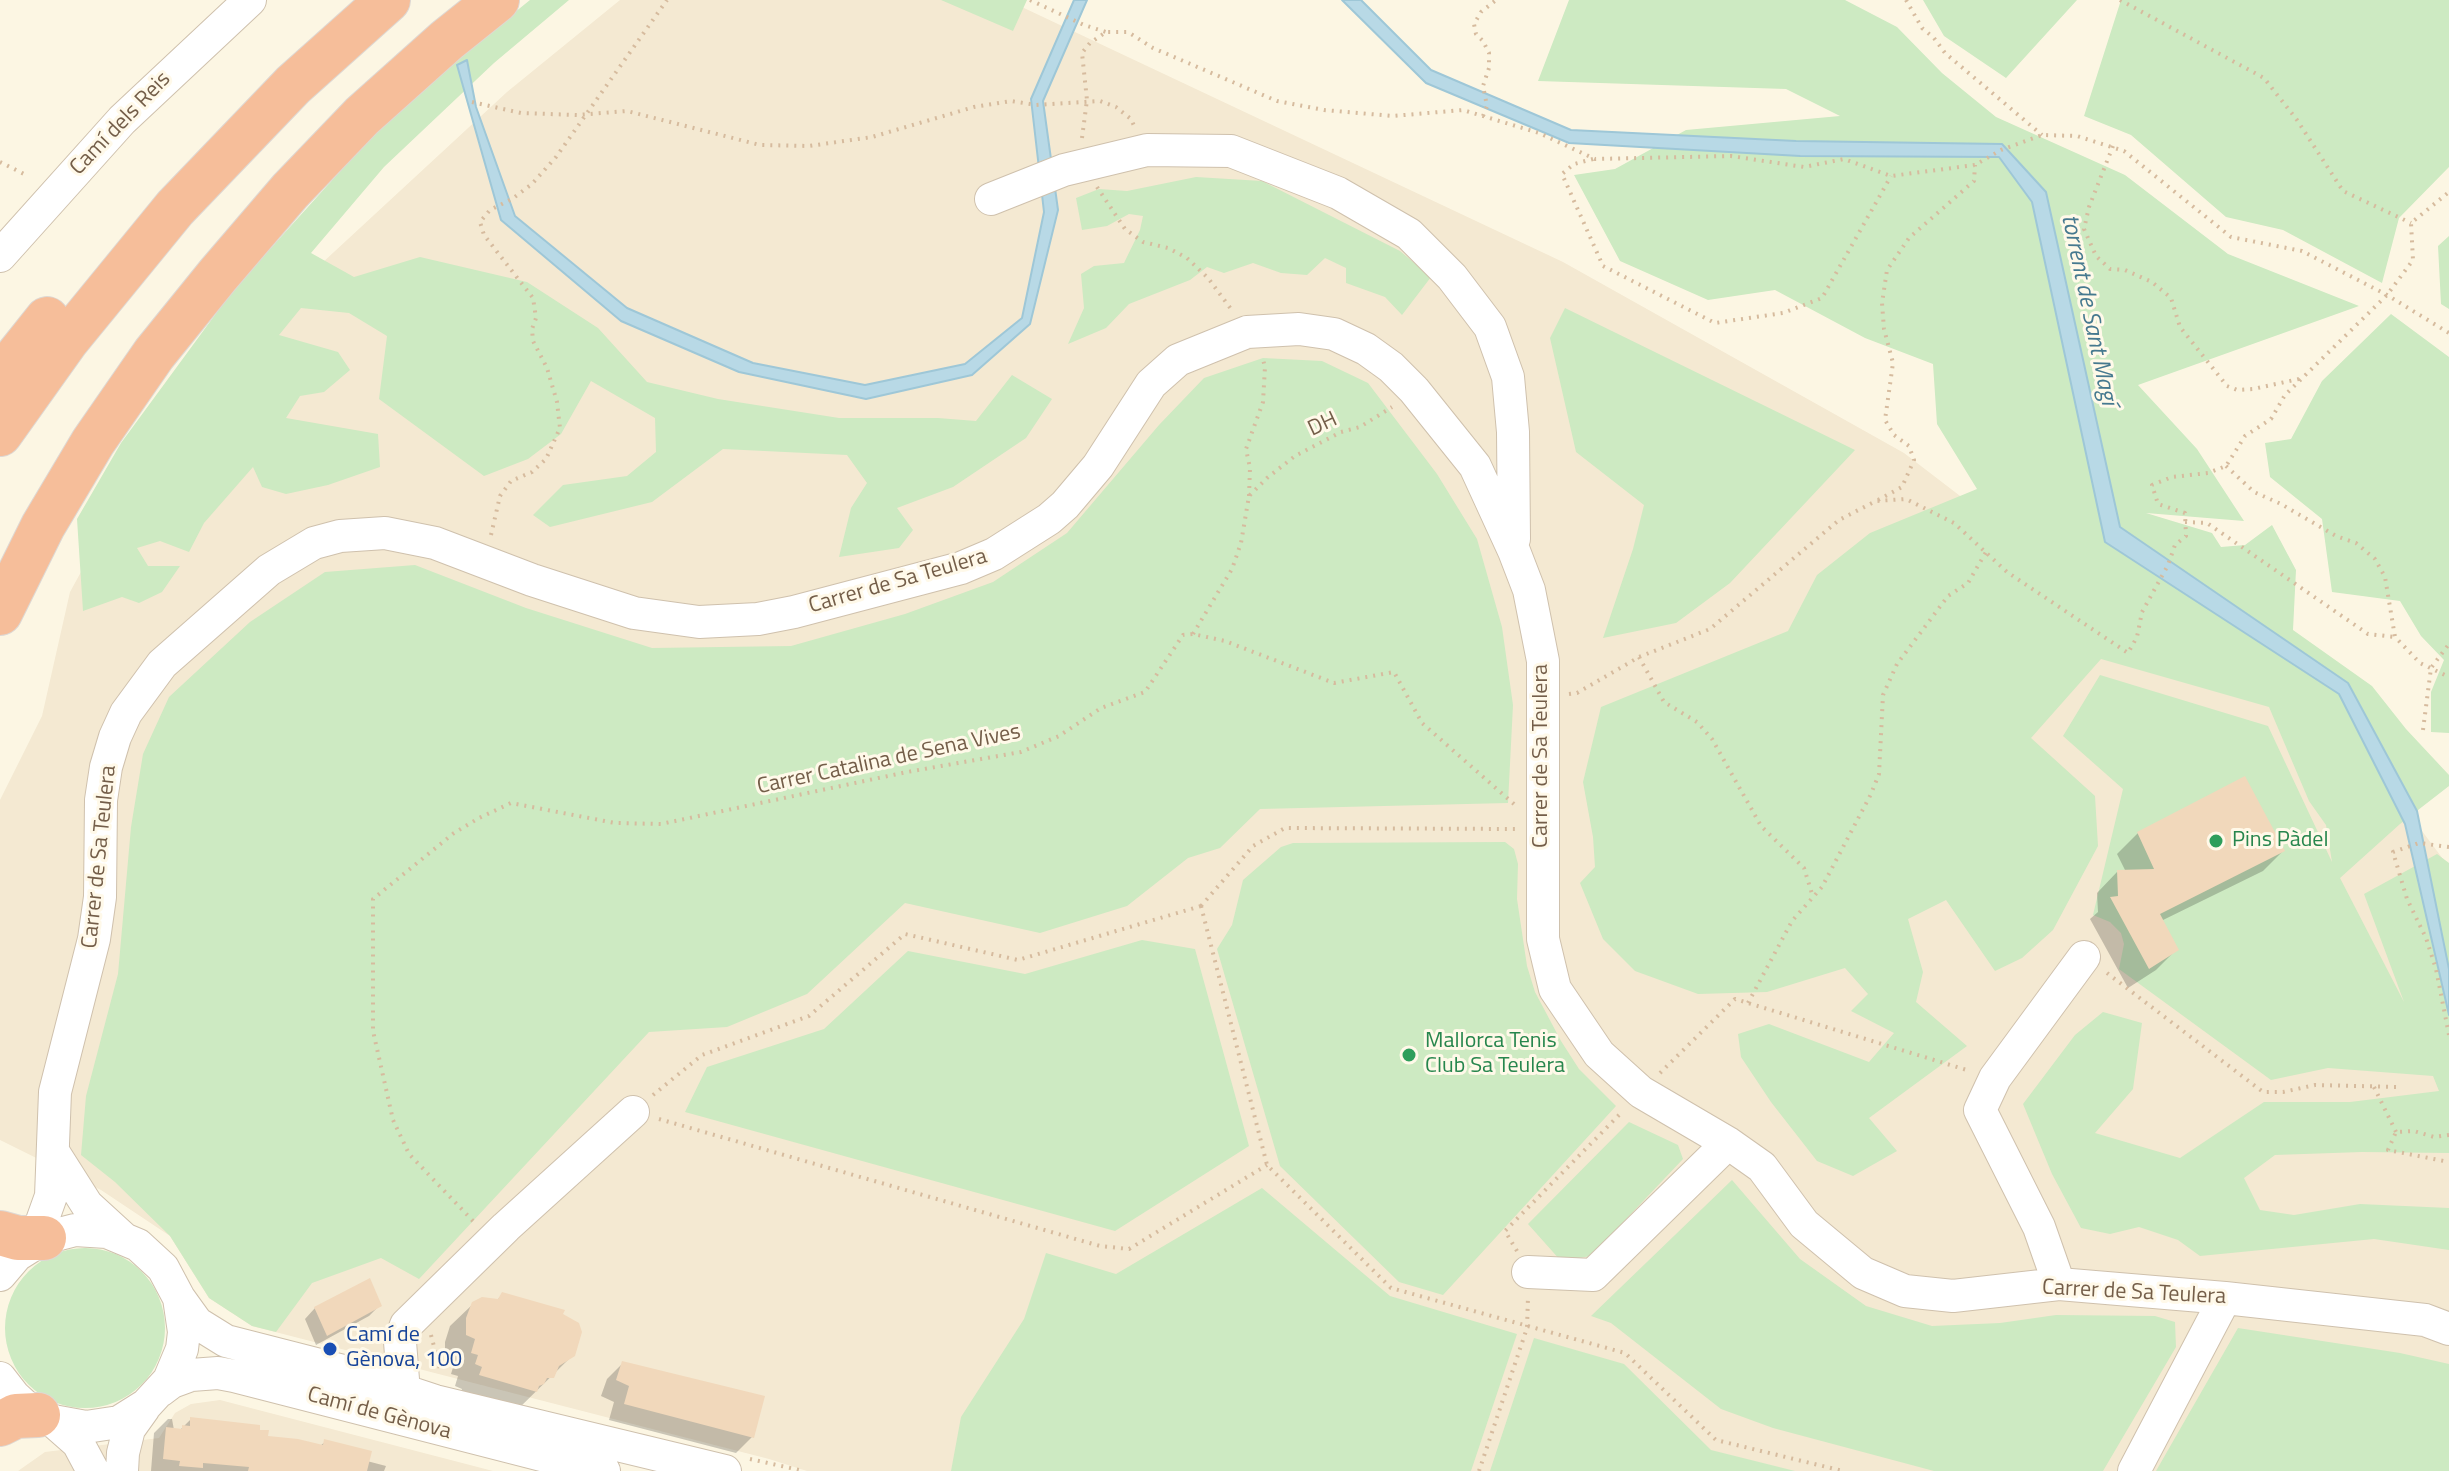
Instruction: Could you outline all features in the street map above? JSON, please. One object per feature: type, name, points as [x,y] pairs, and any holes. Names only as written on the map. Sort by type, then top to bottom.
[{"type":"highway","points":[[0,378],[87,272],[157,196],[243,107],[358,0]]},
{"type":"highway","points":[[0,434],[67,340],[175,208],[293,85],[388,0]]},
{"type":"highway","points":[[0,541],[87,407],[155,315],[227,230],[308,140],[349,100],[465,0]]},
{"type":"highway","points":[[0,613],[43,526],[93,442],[154,354],[218,275],[290,191],[362,116],[497,0]]},
{"type":"street","name":"Camí dels Reis","points":[[0,256],[122,120],[250,0]]},
{"type":"street","points":[[991,199],[1064,170],[1147,150],[1231,151],[1338,193],[1409,234],[1452,277],[1490,327],[1508,377],[1513,432],[1514,551]]},
{"type":"street","name":"Carrer de Sa Teulera","points":[[14,1254],[41,1224],[51,1196],[55,1092],[96,925],[102,845],[101,800],[115,737],[126,713],[162,664],[269,570],[314,543],[351,535],[385,533],[435,543],[532,580],[634,613],[699,622],[758,619],[794,612],[961,568],[1020,540],[1065,505],[1098,466],[1151,384],[1178,360],[1247,332],[1299,329],[1334,334],[1366,349],[1391,367],[1414,390],[1472,462],[1514,551],[1532,604],[1543,661],[1543,939],[1555,989],[1599,1054],[1641,1092],[1728,1143],[1762,1167],[1804,1224],[1863,1273],[1905,1291],[1953,1296],[2059,1284],[2425,1320],[2449,1329]]},
{"type":"street","points":[[1472,462],[1513,432]]},
{"type":"street","points":[[2059,1284],[2039,1227],[1980,1110],[1995,1078],[2084,957]]},
{"type":"street","name":"Camí de Gènova","points":[[404,1392],[400,1342],[406,1325],[506,1227],[633,1112]]},
{"type":"street","points":[[1528,1272],[1593,1275],[1728,1143]]},
{"type":"street","points":[[54,1153],[87,1205],[123,1238]]},
{"type":"street","points":[[14,1254],[75,1230],[91,1230],[123,1238],[138,1245],[163,1268],[179,1298],[184,1332],[182,1349],[169,1380],[129,1429],[122,1471]]},
{"type":"street","name":"Camí de Gènova","points":[[179,1298],[197,1323],[226,1341],[347,1372],[404,1392],[725,1471]]},
{"type":"street","points":[[2134,1471],[2225,1298]]},
{"type":"street","name":"Camí de Gènova","points":[[30,1420],[70,1426],[102,1426],[119,1422],[172,1382],[191,1375],[218,1373],[604,1471]]},
{"type":"street","points":[[0,1378],[30,1420],[78,1443],[93,1471]]},
{"type":"path","points":[[483,560],[500,496],[511,481],[532,472],[546,459],[560,428],[557,402],[547,368],[533,341],[532,329],[536,318],[533,298],[484,235],[480,222],[490,210],[532,184],[588,115],[667,0]]},
{"type":"path","points":[[1030,0],[1084,25],[1106,32],[1128,32],[1153,48],[1277,101],[1324,110],[1393,116],[1463,110],[1539,133],[1595,159]]},
{"type":"path","points":[[1483,116],[1487,106],[1483,86],[1489,68],[1489,53],[1476,34],[1474,24],[1481,12],[1496,0]]},
{"type":"path","points":[[1906,0],[1922,28],[1945,53],[2042,135]]},
{"type":"path","points":[[2120,0],[2264,78],[2297,120],[2343,191],[2411,223]]},
{"type":"path","points":[[1106,32],[1082,53],[1087,100],[1082,143],[1086,165],[1102,196],[1125,229],[1143,242],[1168,248],[1187,258],[1208,278],[1261,352],[1265,367],[1263,402],[1246,449],[1250,468],[1249,496],[1241,543],[1232,569],[1193,634],[1225,641],[1334,683],[1394,672],[1422,723],[1542,830]]},
{"type":"path","points":[[472,102],[521,113],[588,115],[627,111],[760,145],[809,146],[872,137],[974,107],[1011,101],[1036,105],[1087,100],[1116,107],[1131,119],[1147,150]]},
{"type":"path","points":[[1891,176],[1822,298],[1783,313],[1715,323],[1603,266],[1562,174],[1574,164],[1595,159],[1731,156],[1804,167],[1844,159],[1891,176],[1975,165],[2001,150],[2042,135],[2077,136],[2113,146],[2139,161],[2231,237],[2302,251],[2387,295],[2449,333]]},
{"type":"path","points":[[2113,146],[2089,207],[2084,229],[2096,256],[2110,269],[2125,270],[2152,282],[2171,298],[2180,327],[2227,386],[2237,390],[2253,389],[2301,379]]},
{"type":"path","points":[[0,162],[24,174]]},
{"type":"path","points":[[1543,700],[1577,693],[1639,657],[1710,629],[1839,520],[1902,487],[1914,460],[1909,446],[1894,435],[1885,420],[1893,363],[1884,329],[1882,303],[1887,270],[1909,238],[1974,181],[1975,165]]},
{"type":"path","points":[[2411,223],[2449,192]]},
{"type":"path","points":[[1876,501],[1906,499],[1954,523],[2007,572],[2128,653],[2137,637],[2142,612],[2168,565],[2175,545],[2186,536],[2185,513],[2158,504],[2152,485],[2172,477],[2208,473],[2226,466],[2245,436],[2271,419],[2285,395],[2387,295],[2413,260],[2411,223]]},
{"type":"path","name":"DH","points":[[1249,496],[1295,456],[1341,432],[1360,427],[1414,390]]},
{"type":"path","points":[[2226,466],[2254,492],[2336,536],[2356,543],[2375,559],[2385,577],[2395,637],[2420,663],[2449,677]]},
{"type":"path","points":[[2185,522],[2207,523],[2368,634],[2395,637]]},
{"type":"path","points":[[1748,1003],[1792,921],[1822,887],[1871,794],[1879,774],[1883,695],[1897,664],[1948,596],[1968,583],[1986,552]]},
{"type":"path","name":"Carrer Catalina de Sena Vives","points":[[473,1221],[409,1154],[393,1120],[373,1031],[373,899],[454,833],[511,803],[615,823],[661,824],[878,778],[1021,752],[1059,736],[1101,708],[1145,692],[1183,635],[1193,634]]},
{"type":"path","points":[[2423,730],[2431,668],[2449,644]]},
{"type":"path","points":[[1639,657],[1664,702],[1697,722],[1712,739],[1761,826],[1804,868],[1813,897]]},
{"type":"path","points":[[633,1112],[702,1055],[809,1016],[905,934],[1018,960],[1201,906],[1253,846],[1285,828],[1542,830]]},
{"type":"path","points":[[2449,847],[2419,843],[2393,852],[2407,899],[2426,938],[2436,969],[2449,1035]]},
{"type":"path","points":[[1201,906],[1267,1165],[1391,1288],[1625,1353],[1716,1440],[1843,1471]]},
{"type":"path","points":[[2084,957],[2263,1092],[2283,1092],[2315,1085],[2399,1087]]},
{"type":"path","points":[[1479,1471],[1527,1328],[1528,1272],[1505,1231],[1735,999],[1995,1078]]},
{"type":"path","points":[[2374,1087],[2396,1132]]},
{"type":"path","points":[[633,1112],[1100,1246],[1129,1249],[1267,1165]]},
{"type":"path","points":[[2396,1132],[2414,1131],[2434,1137],[2449,1135]]},
{"type":"path","points":[[2396,1132],[2388,1150],[2449,1162]]},
{"type":"shaded area","points":[[620,0],[1007,0],[1563,262],[1904,453],[1998,525],[2329,707],[2449,867],[2449,1471],[807,1471],[252,1326],[209,1298],[170,1236],[101,1190],[0,1140],[0,800],[42,716],[70,592],[137,470],[281,301],[507,92]]},
{"type":"shaded area","points":[[220,1400],[493,1471],[18,1471],[45,1452],[159,1438],[175,1413],[191,1404]]},
{"type":"green space","points":[[530,0],[569,0],[494,63],[384,167],[311,253],[354,277],[420,257],[527,282],[598,328],[647,382],[718,399],[839,418],[976,421],[1012,375],[1052,399],[1026,438],[953,487],[897,508],[913,530],[899,548],[839,557],[851,508],[867,483],[847,455],[723,449],[652,502],[550,527],[533,515],[563,485],[627,476],[656,452],[655,418],[591,381],[561,434],[528,459],[484,476],[379,399],[387,336],[349,313],[301,308],[279,335],[338,352],[350,370],[324,392],[300,396],[286,418],[378,434],[380,467],[328,485],[286,494],[262,487],[253,467],[204,523],[189,552],[160,541],[137,548],[148,566],[180,566],[162,592],[139,603],[122,597],[83,611],[77,519],[121,443],[234,289],[399,106]]},
{"type":"green space","points":[[941,0],[1027,0],[1013,31]]},
{"type":"green space","points":[[1569,0],[1845,0],[1897,27],[1942,73],[1996,117],[2125,175],[2228,254],[2359,306],[2138,385],[2197,449],[2244,521],[2146,513],[2212,533],[2221,547],[2245,545],[2272,525],[2296,570],[2293,630],[2372,686],[2406,729],[2449,775],[2449,786],[2400,824],[2340,878],[2404,1002],[2364,894],[2437,854],[2449,863],[2449,1153],[2275,1155],[2244,1178],[2260,1210],[2294,1215],[2360,1204],[2449,1208],[2449,1250],[2374,1239],[2200,1256],[2178,1240],[2139,1227],[2110,1234],[2081,1228],[2052,1174],[2023,1104],[2075,1035],[2103,1012],[2142,1023],[2133,1089],[2095,1133],[2180,1158],[2264,1102],[2350,1102],[2439,1091],[2433,1076],[2328,1068],[2271,1080],[2119,969],[2124,944],[2121,933],[2110,922],[2093,915],[2123,789],[2063,736],[2100,675],[2268,726],[2332,862],[2326,825],[2309,801],[2269,707],[2101,659],[2031,738],[2095,796],[2098,846],[2053,930],[2022,958],[1995,971],[1946,900],[1908,919],[1923,972],[1916,1002],[1967,1046],[1869,1118],[1897,1151],[1853,1176],[1817,1161],[1741,1057],[1738,1034],[1769,1024],[1869,1062],[1894,1033],[1851,1011],[1868,994],[1845,968],[1767,992],[1698,994],[1635,971],[1603,939],[1580,883],[1595,867],[1583,782],[1601,707],[1788,631],[1817,575],[1870,533],[1977,489],[1937,424],[1933,364],[1865,338],[1775,290],[1708,300],[1620,261],[1574,175],[1615,169],[1686,130],[1840,116],[1786,89],[1538,81]]},
{"type":"green space","points":[[1923,0],[2077,0],[2006,78],[1944,36]]},
{"type":"green space","points":[[2121,0],[2449,0],[2449,167],[2399,218],[2382,283],[2283,230],[2226,217],[2131,135],[2084,116]]},
{"type":"green space","points":[[1196,177],[1262,181],[1400,251],[1431,277],[1402,315],[1385,297],[1346,283],[1346,268],[1325,258],[1307,275],[1281,273],[1253,263],[1224,273],[1207,267],[1190,280],[1129,304],[1106,328],[1068,344],[1084,308],[1081,274],[1094,266],[1124,263],[1140,230],[1143,216],[1129,214],[1107,226],[1082,230],[1076,198],[1099,189],[1127,191]]},
{"type":"green space","points":[[2449,236],[2449,309],[2441,304],[2438,246]]},
{"type":"green space","points":[[1565,308],[1855,450],[1730,583],[1676,623],[1603,638],[1633,549],[1644,505],[1576,452],[1550,338]]},
{"type":"green space","points":[[2391,314],[2449,357],[2449,733],[2431,732],[2431,692],[2444,660],[2421,636],[2400,601],[2332,592],[2322,519],[2270,477],[2265,443],[2291,439],[2322,381]]},
{"type":"green space","points":[[1263,358],[1322,361],[1368,383],[1437,474],[1477,539],[1502,627],[1513,705],[1508,803],[1260,809],[1220,848],[1188,858],[1127,906],[1040,933],[905,903],[807,994],[727,1027],[649,1032],[419,1279],[381,1258],[312,1283],[276,1332],[252,1326],[209,1298],[170,1236],[115,1182],[81,1155],[86,1096],[118,974],[131,827],[143,754],[169,697],[250,622],[325,572],[415,565],[526,608],[652,648],[791,646],[905,614],[993,582],[1067,533],[1159,425],[1204,378]]},
{"type":"green space","name":"Mallorca Tenis Club Sa Teulera","points":[[1505,842],[1514,849],[1518,864],[1517,899],[1527,966],[1535,992],[1579,1069],[1616,1106],[1443,1295],[1399,1282],[1280,1166],[1217,949],[1232,925],[1243,880],[1281,847],[1293,843]]},
{"type":"green space","points":[[1142,940],[1195,949],[1249,1146],[1115,1231],[685,1112],[707,1067],[824,1029],[908,951],[1025,974]]},
{"type":"green space","points":[[1629,1122],[1678,1145],[1683,1159],[1591,1256],[1561,1261],[1528,1224]]},
{"type":"green space","points":[[1732,1180],[1800,1259],[1866,1306],[1932,1326],[2000,1323],[2056,1315],[2155,1316],[2175,1322],[2176,1347],[2103,1471],[1934,1471],[1773,1428],[1721,1409],[1611,1323],[1591,1316]]},
{"type":"green space","points":[[1262,1188],[1390,1296],[1517,1334],[1471,1471],[951,1471],[961,1417],[1024,1319],[1046,1253],[1116,1274]]},
{"type":"green space","points":[[85,1248],[116,1254],[141,1272],[159,1297],[165,1328],[159,1359],[141,1384],[116,1402],[85,1408],[54,1402],[29,1384],[11,1359],[5,1328],[11,1297],[29,1272],[54,1254]]},
{"type":"green space","points":[[2238,1328],[2400,1353],[2449,1364],[2449,1471],[2156,1471]]},
{"type":"green space","points":[[1534,1338],[1624,1364],[1711,1450],[1795,1471],[1490,1471]]},
{"type":"water","points":[[1074,0],[1087,0],[1043,101],[1058,210],[1030,324],[972,375],[866,399],[739,372],[621,321],[501,220],[457,65],[467,60],[476,107],[515,216],[627,308],[753,363],[865,385],[965,364],[1022,318],[1044,212],[1031,99]]},
{"type":"water","points":[[1342,0],[1361,0],[1431,70],[1571,130],[1796,141],[2002,144],[2046,192],[2120,527],[2348,683],[2417,811],[2449,969],[2449,1015],[2405,824],[2339,694],[2105,542],[2032,202],[1999,157],[1800,156],[1569,143],[1426,83]]},
{"type":"building","points":[[2245,776],[2285,851],[2160,914],[2179,950],[2149,969],[2110,897],[2118,896],[2117,870],[2154,869],[2137,832]]},
{"type":"building","points":[[370,1278],[382,1306],[327,1336],[314,1307]]},
{"type":"building","points":[[502,1292],[565,1310],[563,1314],[579,1323],[582,1332],[575,1356],[559,1366],[554,1378],[547,1378],[537,1392],[479,1375],[482,1367],[475,1364],[478,1355],[471,1353],[475,1339],[466,1335],[466,1318],[472,1302],[482,1297],[498,1299]]},
{"type":"building","points":[[622,1361],[765,1396],[754,1438],[624,1404],[629,1386],[616,1380]]},
{"type":"building","points":[[190,1417],[260,1425],[260,1430],[269,1430],[268,1436],[323,1445],[324,1439],[372,1451],[367,1471],[248,1471],[249,1467],[203,1463],[203,1468],[179,1466],[180,1461],[163,1459],[166,1427],[182,1429],[182,1425],[190,1426]]},
{"type":"place","name":"Pins Pàdel","points":[[2216,841]]},
{"type":"place","name":"Mallorca Tenis Club Sa Teulera","points":[[1409,1055]]},
{"type":"place","name":"Camí de Gènova, 100","points":[[330,1349]]},
{"type":"water label","name":"torrent de Sant Magí","points":[[2088,310]]}]
